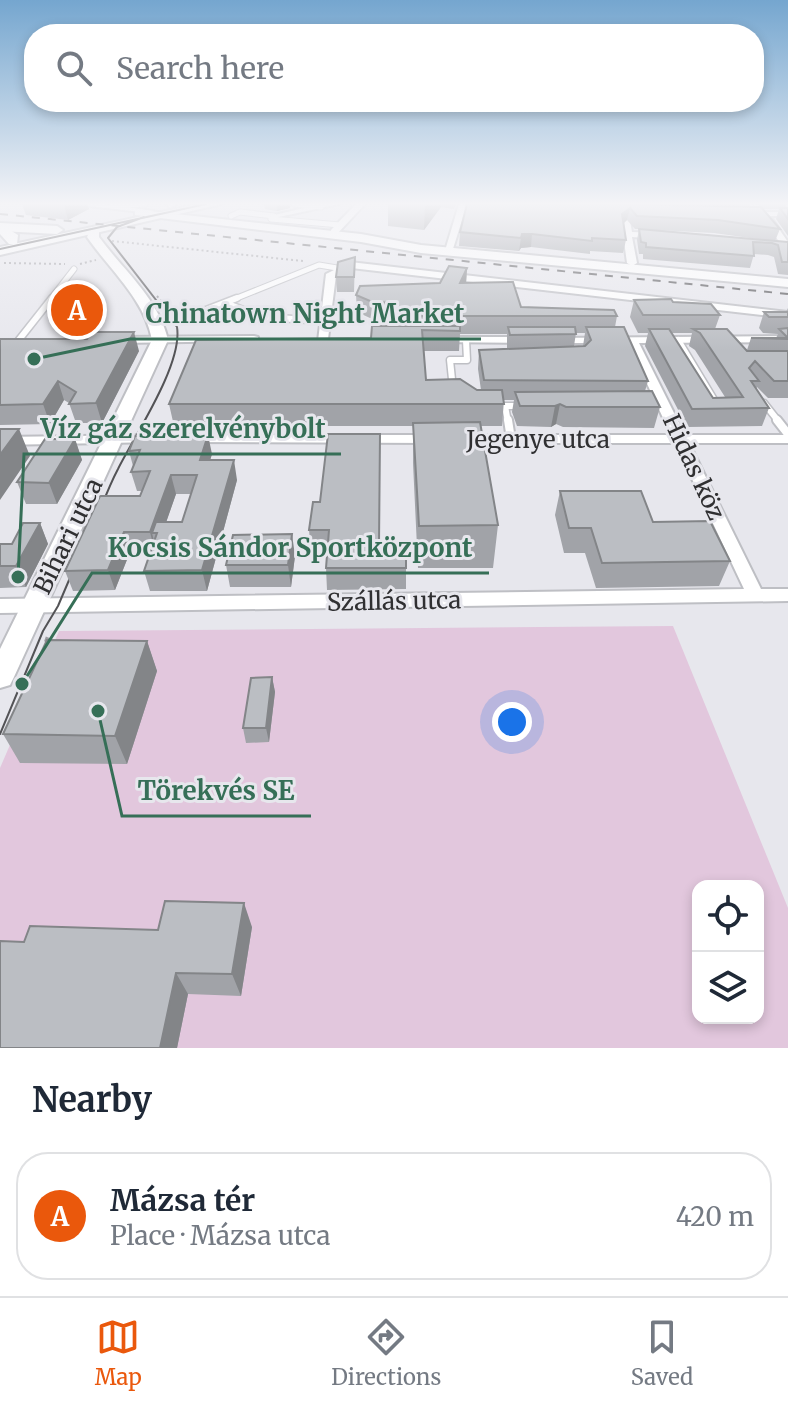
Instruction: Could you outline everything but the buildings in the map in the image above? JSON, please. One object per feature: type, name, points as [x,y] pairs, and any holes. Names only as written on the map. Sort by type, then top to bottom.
[{"type":"main road","points":[[104,253],[160,325],[160,340]]},
{"type":"main road","points":[[481,253],[788,281]]},
{"type":"main road","name":"Bihari utca","points":[[0,677],[160,340]]},
{"type":"street","points":[[631,253],[632,265]]},
{"type":"street","points":[[307,339],[328,339],[325,321],[331,274],[337,268],[350,265],[788,315]]},
{"type":"street","points":[[106,340],[260,339]]},
{"type":"street","points":[[424,340],[466,340],[491,344],[788,339]]},
{"type":"street","name":"Hidas köz","points":[[632,340],[755,594]]},
{"type":"street","points":[[13,341],[33,341]]},
{"type":"street","name":"Jegenye utca","points":[[0,441],[511,439],[558,435],[682,439],[788,436]]},
{"type":"street","name":"Szállás utca","points":[[0,606],[788,595]]},
{"type":"lane","points":[[188,317],[319,265],[337,268]]},
{"type":"lane","points":[[13,341],[74,269]]},
{"type":"lane","points":[[225,303],[262,317],[325,321]]},
{"type":"lane","points":[[724,339],[735,352]]},
{"type":"lane","points":[[464,397],[451,388],[450,360],[467,360],[466,340]]},
{"type":"lane","points":[[673,340],[718,403],[706,403],[673,340]]},
{"type":"lane","points":[[759,396],[788,436]]},
{"type":"lane","points":[[491,406],[536,406]]},
{"type":"lane","points":[[505,406],[511,439]]},
{"type":"path","points":[[232,253],[319,265]]},
{"type":"path","points":[[0,262],[78,265],[107,258]]},
{"type":"path","points":[[149,286],[181,324],[183,340]]},
{"type":"path","points":[[42,655],[50,631]]},
{"type":"shaded area","points":[[673,626],[788,908],[788,1048],[0,1048],[0,768],[59,631]]},
{"type":"tram line","points":[[98,515],[115,475],[165,379],[177,342],[177,327],[120,253]]},
{"type":"tram line","points":[[0,734],[43,631],[58,606],[78,559]]},
{"type":"railway","points":[[383,253],[788,294]]},
{"type":"place","name":"Mázsa tér","points":[[77,310]]},
{"type":"place","name":"Chinatown Night Market","points":[[34,359]]},
{"type":"place","name":"Víz gáz szerelvénybolt","points":[[18,577]]},
{"type":"place","name":"Kocsis Sándor Sportközpont","points":[[22,684]]},
{"type":"place","name":"Törekvés SE","points":[[98,711]]}]
